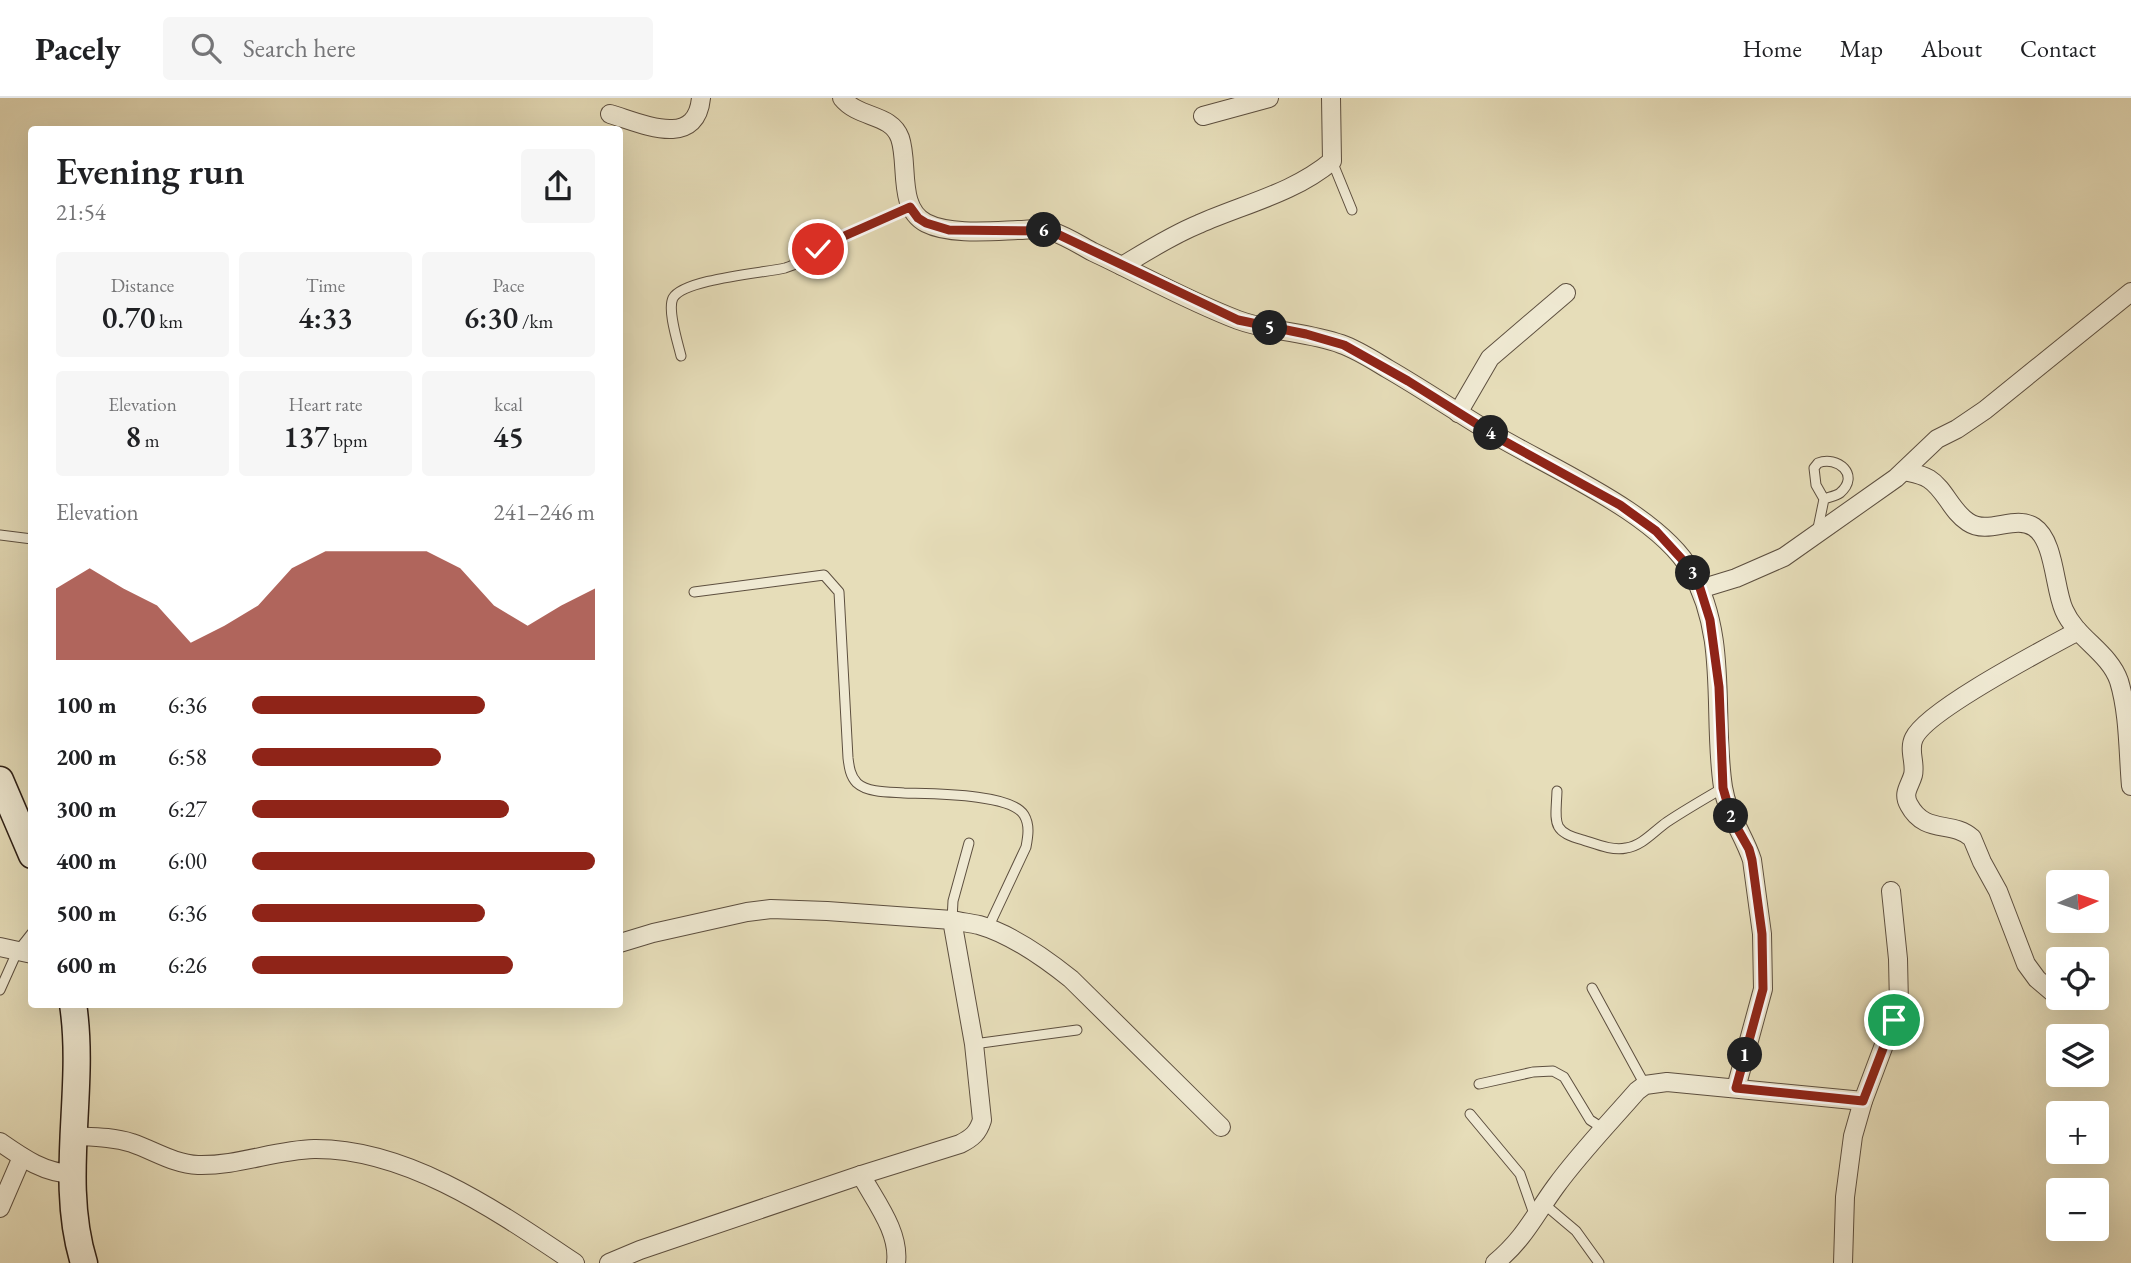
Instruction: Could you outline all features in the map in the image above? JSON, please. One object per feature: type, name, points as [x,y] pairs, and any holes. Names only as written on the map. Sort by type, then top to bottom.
[{"type":"main road","points":[[0,780],[28,846]]},
{"type":"main road","points":[[73,1008],[77,1073],[73,1174],[75,1225],[84,1263]]},
{"type":"street","points":[[610,114],[664,130],[681,129],[699,112],[701,98]]},
{"type":"street","points":[[842,98],[860,112],[894,126],[900,136],[910,207],[918,218],[926,223],[949,230],[1051,231],[1238,320],[1344,345],[1504,441],[1620,505],[1656,531],[1689,567],[1700,589],[1710,620],[1719,687],[1723,788],[1732,819],[1749,849],[1752,860],[1763,945],[1763,989],[1736,1088]]},
{"type":"street","points":[[1203,116],[1269,98]]},
{"type":"street","points":[[1122,266],[1199,224],[1272,196],[1315,175],[1332,161],[1331,98]]},
{"type":"street","points":[[1700,589],[1777,561],[1904,471],[1937,439],[1985,410],[2131,292]]},
{"type":"street","points":[[1458,413],[1490,358],[1566,293]]},
{"type":"street","points":[[1904,471],[1932,480],[1956,512],[1978,527],[2023,522],[2032,525],[2041,533],[2050,555],[2063,608],[2070,621],[2115,670],[2125,710],[2131,786]]},
{"type":"street","points":[[2046,987],[2026,964],[1998,891],[1972,838],[1956,830],[1924,823],[1909,805],[1906,791],[1913,776],[1911,744],[1920,729],[2010,668],[2078,631]]},
{"type":"street","points":[[1843,1263],[1845,1197],[1853,1136],[1863,1101],[1899,1005],[1898,959],[1891,891]]},
{"type":"street","points":[[623,942],[691,924],[771,909],[952,920],[988,928],[1030,950],[1071,979],[1221,1127]]},
{"type":"street","points":[[610,1263],[640,1250],[971,1139],[979,1130],[982,1108],[974,1044],[952,920]]},
{"type":"street","points":[[1495,1263],[1514,1247],[1556,1185],[1645,1085],[1667,1082],[1863,1101]]},
{"type":"street","points":[[74,1136],[119,1140],[183,1164],[232,1163],[311,1149],[336,1149],[369,1156],[420,1172],[456,1188],[575,1263]]},
{"type":"street","points":[[0,1142],[22,1157],[53,1172],[73,1174]]},
{"type":"street","points":[[0,1208],[22,1157]]},
{"type":"street","points":[[861,1175],[892,1231],[897,1247],[896,1263]]},
{"type":"lane","points":[[1332,161],[1352,210]]},
{"type":"lane","points":[[681,356],[672,314],[673,298],[679,292],[720,279],[786,268],[799,263],[833,241],[910,207]]},
{"type":"lane","points":[[1816,534],[1824,499],[1816,485],[1814,468],[1818,463],[1828,461],[1845,468],[1848,480],[1839,493],[1824,499]]},
{"type":"lane","points":[[0,535],[28,538]]},
{"type":"lane","points":[[694,592],[824,575],[839,592],[848,758],[857,783],[865,788],[884,792],[989,799],[1016,807],[1027,822],[1026,847],[988,928]]},
{"type":"lane","points":[[1557,791],[1556,819],[1559,830],[1577,839],[1617,849],[1632,847],[1723,788]]},
{"type":"lane","points":[[952,920],[953,901],[969,843]]},
{"type":"lane","points":[[0,990],[16,951],[28,938]]},
{"type":"lane","points":[[1592,988],[1645,1085]]},
{"type":"lane","points":[[974,1044],[1077,1030]]},
{"type":"lane","points":[[1479,1084],[1533,1072],[1553,1071],[1563,1077],[1591,1120],[1604,1129]]},
{"type":"lane","points":[[1470,1114],[1520,1174],[1540,1211],[1576,1231],[1598,1263]]},
{"type":"route","points":[[818,249],[910,207],[918,218],[926,223],[949,230],[1051,231],[1238,320],[1344,345],[1504,441],[1620,505],[1656,531],[1689,567],[1699,585],[1710,620],[1719,687],[1723,788],[1732,819],[1749,849],[1752,860],[1762,934],[1763,989],[1736,1088],[1863,1101],[1894,1020]]}]
